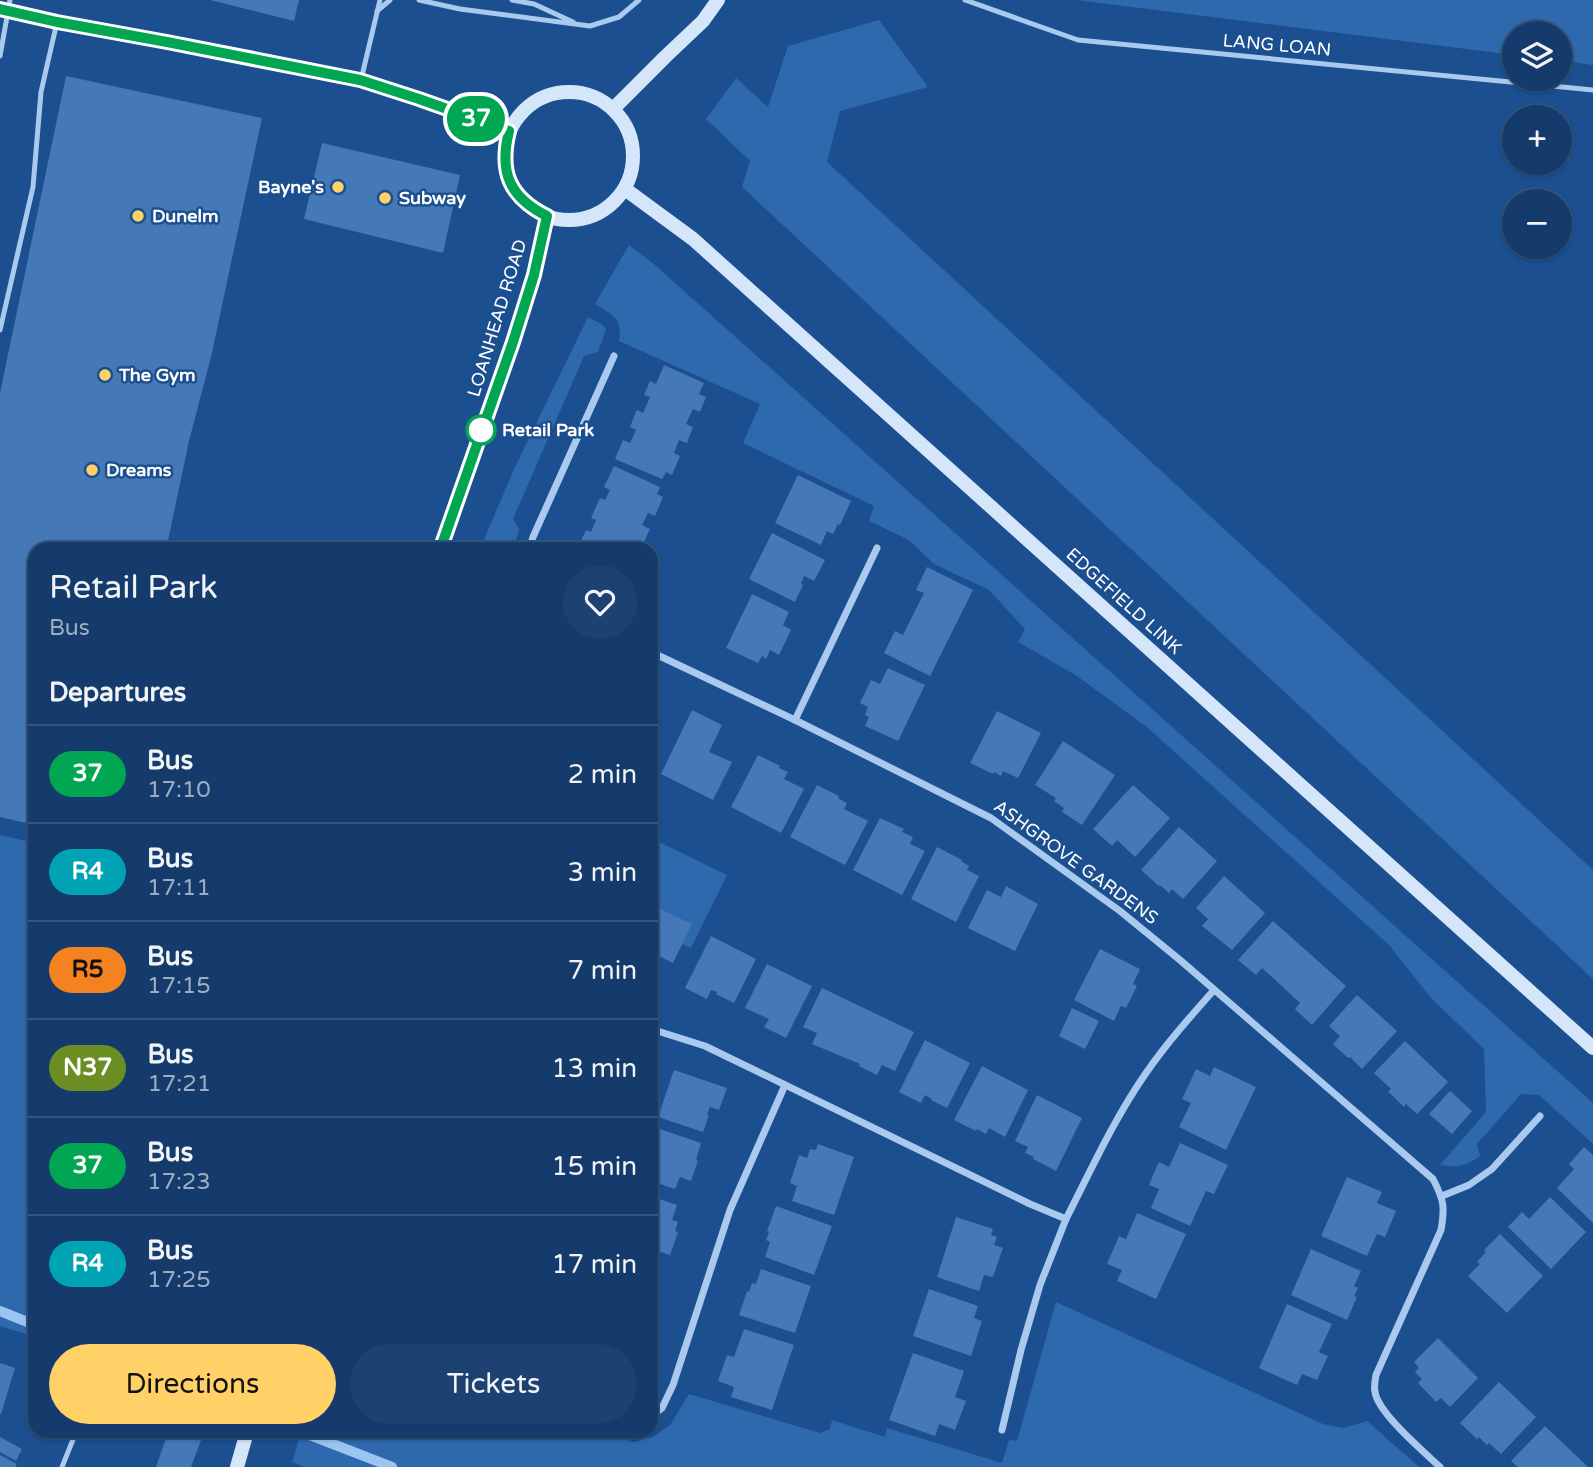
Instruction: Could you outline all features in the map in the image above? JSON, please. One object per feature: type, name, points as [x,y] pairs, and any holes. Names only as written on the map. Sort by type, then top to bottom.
[{"type":"street","points":[[613,109],[704,21],[718,0]]},
{"type":"street","points":[[4,10],[360,80],[509,131]]},
{"type":"street","points":[[576,92],[596,98],[613,109],[626,127],[633,147],[632,169],[625,189],[610,206],[591,217],[569,220],[547,216],[531,209],[519,197],[510,182],[505,165],[509,131],[520,114],[536,100],[556,93],[576,92]]},
{"type":"street","name":"EDGEFIELD LINK","points":[[625,189],[704,248],[1593,1048]]},
{"type":"street","name":"LOANHEAD ROAD","points":[[443,542],[513,342],[534,275],[547,216]]},
{"type":"street","points":[[531,542],[614,356]]},
{"type":"street","points":[[795,720],[877,548]]},
{"type":"street","name":"ASHGROVE GARDENS","points":[[658,655],[991,818],[1120,911],[1433,1179],[1442,1196]]},
{"type":"street","points":[[1002,1430],[1040,1285],[1066,1219],[1111,1131],[1146,1074],[1214,990]]},
{"type":"street","points":[[658,1031],[705,1046],[1066,1219]]},
{"type":"street","points":[[658,1411],[673,1385],[730,1210],[785,1086]]},
{"type":"street","points":[[1440,1467],[1383,1409],[1375,1394],[1376,1375],[1441,1230],[1444,1211],[1442,1196],[1469,1185],[1492,1169],[1540,1116]]},
{"type":"street","points":[[237,1467],[245,1438]]},
{"type":"lane","points":[[0,56],[4,10],[10,0]]},
{"type":"lane","points":[[360,80],[380,0]]},
{"type":"lane","points":[[377,10],[390,0]]},
{"type":"lane","points":[[419,0],[460,9],[590,26],[618,17],[639,0]]},
{"type":"lane","points":[[512,0],[534,4],[579,25]]},
{"type":"lane","name":"LANG LOAN","points":[[965,0],[1078,40],[1593,90]]},
{"type":"lane","points":[[0,330],[33,187],[41,92],[57,22]]},
{"type":"lane","points":[[62,1467],[74,1438]]},
{"type":"shaded area","points":[[1076,0],[1593,0],[1593,65],[1572,62],[1572,21],[1502,21],[1502,53]]},
{"type":"shaded area","points":[[879,20],[928,87],[840,111],[827,162],[1593,870],[1593,979],[742,187],[750,161],[706,119],[736,78],[768,107],[788,46]]},
{"type":"shaded area","points":[[629,245],[655,265],[1593,1103],[1593,1144],[1539,1095],[1521,1094],[1477,1144],[1480,1156],[1461,1165],[1440,1165],[1486,1112],[1484,1049],[1431,998],[1389,945],[1148,728],[1077,676],[1018,642],[1025,629],[989,590],[934,564],[909,540],[869,521],[874,506],[743,443],[760,404],[619,341],[618,322],[595,304]]},
{"type":"shaded area","points":[[588,317],[603,325],[606,330],[598,352],[584,356],[513,519],[519,530],[515,542],[483,542],[514,469]]},
{"type":"shaded area","points":[[0,835],[28,841],[28,1335],[0,1326]]},
{"type":"shaded area","points":[[658,841],[727,875],[691,948],[682,944],[692,924],[658,907]]},
{"type":"shaded area","points":[[1056,1302],[1323,1424],[1344,1428],[1367,1421],[1419,1467],[305,1467],[292,1462],[299,1438],[621,1438],[634,1442],[658,1438],[658,1433],[670,1425],[689,1394],[820,1433],[830,1429],[832,1420],[885,1437],[887,1428],[1002,1463],[1009,1440],[1017,1441]]},
{"type":"building","points":[[210,0],[299,0],[294,21]]},
{"type":"building","points":[[66,76],[262,118],[211,357],[189,441],[168,542],[28,542],[28,823],[0,817],[0,393]]},
{"type":"building","points":[[322,143],[460,175],[443,253],[304,219]]},
{"type":"building","points":[[664,365],[704,383],[699,394],[706,397],[700,412],[693,409],[686,424],[693,427],[687,443],[679,440],[674,453],[680,456],[672,475],[666,472],[662,479],[615,459],[623,440],[630,443],[636,430],[630,427],[635,414],[637,410],[643,413],[650,397],[644,395],[650,381],[656,384]]},
{"type":"building","points":[[614,466],[660,487],[657,494],[663,497],[655,516],[648,513],[642,525],[650,529],[644,542],[580,542],[586,530],[591,532],[596,520],[591,518],[600,498],[605,500],[610,490],[604,487]]},
{"type":"building","points":[[798,475],[851,501],[840,525],[838,524],[833,534],[827,531],[821,545],[775,523]]},
{"type":"building","points":[[772,533],[825,560],[814,581],[804,576],[795,602],[749,579]]},
{"type":"building","points":[[927,567],[973,590],[930,676],[884,653],[895,631],[903,635],[924,593],[916,590]]},
{"type":"building","points":[[752,594],[789,612],[783,625],[791,630],[779,655],[770,650],[766,659],[762,656],[758,663],[726,648]]},
{"type":"building","points":[[888,668],[925,685],[898,741],[865,726],[869,717],[865,715],[868,707],[860,703],[871,680],[880,684]]},
{"type":"building","points":[[692,710],[722,725],[709,752],[732,762],[713,800],[661,774]]},
{"type":"building","points":[[997,711],[1041,733],[1018,778],[1003,771],[1001,776],[994,772],[993,774],[970,763]]},
{"type":"building","points":[[1063,741],[1115,775],[1082,825],[1062,812],[1064,808],[1054,801],[1056,798],[1035,785]]},
{"type":"building","points":[[758,755],[780,766],[779,768],[788,772],[784,779],[804,789],[781,833],[731,807]]},
{"type":"building","points":[[817,785],[847,803],[844,809],[868,821],[845,865],[790,837]]},
{"type":"building","points":[[1133,785],[1170,818],[1135,857],[1117,840],[1112,846],[1093,829]]},
{"type":"building","points":[[880,818],[904,829],[902,832],[913,837],[910,844],[925,851],[902,895],[853,870]]},
{"type":"building","points":[[1179,827],[1217,861],[1183,899],[1172,889],[1169,893],[1141,870]]},
{"type":"building","points":[[937,847],[962,860],[969,866],[967,870],[979,876],[956,922],[911,899]]},
{"type":"building","points":[[1224,876],[1265,913],[1232,950],[1202,926],[1208,919],[1196,908]]},
{"type":"building","points":[[1006,886],[1038,904],[1015,951],[968,928],[987,890],[1001,897]]},
{"type":"building","points":[[658,907],[692,924],[673,963],[658,956]]},
{"type":"building","points":[[1273,921],[1346,986],[1312,1025],[1295,1009],[1300,1003],[1262,968],[1256,975],[1238,960]]},
{"type":"building","points":[[711,936],[756,959],[734,1003],[711,990],[707,999],[685,988]]},
{"type":"building","points":[[1100,949],[1140,969],[1133,984],[1137,986],[1126,1008],[1121,1006],[1114,1021],[1074,1000]]},
{"type":"building","points":[[767,964],[812,986],[786,1038],[764,1027],[769,1019],[745,1008]]},
{"type":"building","points":[[822,988],[914,1032],[895,1071],[882,1065],[877,1075],[859,1066],[860,1064],[812,1044],[817,1033],[803,1027]]},
{"type":"building","points":[[1357,995],[1397,1031],[1362,1069],[1333,1044],[1340,1036],[1329,1026]]},
{"type":"building","points":[[1072,1008],[1099,1021],[1085,1049],[1059,1036]]},
{"type":"building","points":[[925,1040],[970,1063],[947,1108],[925,1095],[921,1103],[899,1092]]},
{"type":"building","points":[[1405,1041],[1448,1082],[1417,1114],[1406,1104],[1404,1107],[1388,1092],[1391,1089],[1374,1073]]},
{"type":"building","points":[[982,1066],[1028,1090],[1005,1137],[989,1128],[986,1134],[977,1129],[976,1131],[954,1120]]},
{"type":"building","points":[[1214,1067],[1256,1087],[1226,1150],[1179,1127],[1191,1103],[1182,1099],[1196,1069],[1210,1076]]},
{"type":"building","points":[[674,1070],[727,1088],[719,1110],[710,1107],[703,1132],[658,1117]]},
{"type":"building","points":[[1450,1091],[1472,1111],[1452,1134],[1429,1114]]},
{"type":"building","points":[[1037,1095],[1082,1118],[1056,1171],[1033,1159],[1034,1157],[1025,1153],[1028,1147],[1015,1141]]},
{"type":"building","points":[[658,1128],[701,1143],[691,1181],[680,1177],[675,1189],[658,1183]]},
{"type":"building","points":[[1180,1143],[1228,1165],[1214,1194],[1206,1191],[1190,1226],[1151,1208],[1159,1189],[1149,1185],[1153,1175],[1159,1162],[1169,1167]]},
{"type":"building","points":[[818,1144],[854,1157],[834,1215],[792,1201],[797,1186],[790,1183],[799,1155],[807,1158],[810,1149],[816,1150]]},
{"type":"building","points":[[1584,1147],[1593,1155],[1593,1223],[1557,1188],[1574,1169],[1569,1164]]},
{"type":"building","points":[[1347,1177],[1382,1192],[1377,1203],[1396,1211],[1385,1237],[1377,1234],[1367,1256],[1321,1236]]},
{"type":"building","points":[[1550,1197],[1586,1232],[1551,1269],[1508,1227],[1522,1212],[1529,1219]]},
{"type":"building","points":[[658,1198],[677,1205],[672,1220],[678,1222],[675,1231],[678,1232],[670,1255],[658,1251]]},
{"type":"building","points":[[776,1206],[832,1226],[814,1275],[765,1257],[770,1242],[766,1240],[767,1231]]},
{"type":"building","points":[[1137,1213],[1186,1234],[1156,1299],[1117,1281],[1122,1270],[1107,1264],[1119,1236],[1126,1239]]},
{"type":"building","points":[[956,1217],[993,1229],[991,1235],[997,1237],[994,1245],[1003,1248],[993,1277],[984,1275],[979,1291],[937,1277]]},
{"type":"building","points":[[1500,1234],[1543,1276],[1507,1313],[1468,1276],[1480,1264],[1477,1262],[1486,1252],[1484,1250]]},
{"type":"building","points":[[1311,1249],[1361,1271],[1354,1286],[1358,1288],[1354,1296],[1357,1297],[1347,1320],[1291,1295]]},
{"type":"building","points":[[761,1269],[811,1286],[795,1333],[739,1315],[747,1291],[749,1292],[752,1283],[756,1284]]},
{"type":"building","points":[[929,1289],[978,1306],[974,1318],[982,1321],[971,1356],[913,1336]]},
{"type":"building","points":[[1287,1304],[1332,1324],[1319,1352],[1328,1356],[1317,1380],[1302,1374],[1297,1385],[1259,1368]]},
{"type":"building","points":[[744,1329],[794,1345],[772,1410],[731,1397],[734,1387],[718,1381],[727,1355],[734,1357]]},
{"type":"building","points":[[1438,1338],[1478,1378],[1450,1407],[1441,1398],[1436,1402],[1418,1383],[1422,1379],[1415,1372],[1419,1368],[1414,1362]]},
{"type":"building","points":[[913,1353],[964,1371],[955,1397],[966,1401],[955,1430],[939,1424],[935,1436],[889,1420]]},
{"type":"building","points":[[0,1363],[15,1368],[1,1414],[0,1414]]},
{"type":"building","points":[[1499,1382],[1536,1417],[1501,1454],[1489,1443],[1487,1445],[1479,1437],[1477,1439],[1460,1423]]},
{"type":"building","points":[[1545,1426],[1588,1467],[1518,1467],[1511,1461]]},
{"type":"building","points":[[0,1437],[22,1449],[16,1461],[0,1452]]},
{"type":"building","points":[[166,1438],[202,1438],[191,1467],[156,1467]]},
{"type":"building","points":[[0,1455],[17,1464],[15,1467],[0,1467]]},
{"type":"waterway","points":[[0,1311],[28,1322]]},
{"type":"waterway","points":[[317,1438],[392,1467]]},
{"type":"bus line","name":"37","points":[[0,9],[360,80],[509,131],[505,165],[510,182],[519,197],[531,209],[547,216],[534,275],[513,342],[443,542]]},
{"type":"place","name":"Bayne's","points":[[338,187]]},
{"type":"place","name":"Subway","points":[[385,198]]},
{"type":"place","name":"Dunelm","points":[[138,216]]},
{"type":"place","name":"The Gym","points":[[105,375]]},
{"type":"place","name":"Retail Park","points":[[481,430]]},
{"type":"place","name":"Dreams","points":[[92,470]]}]
